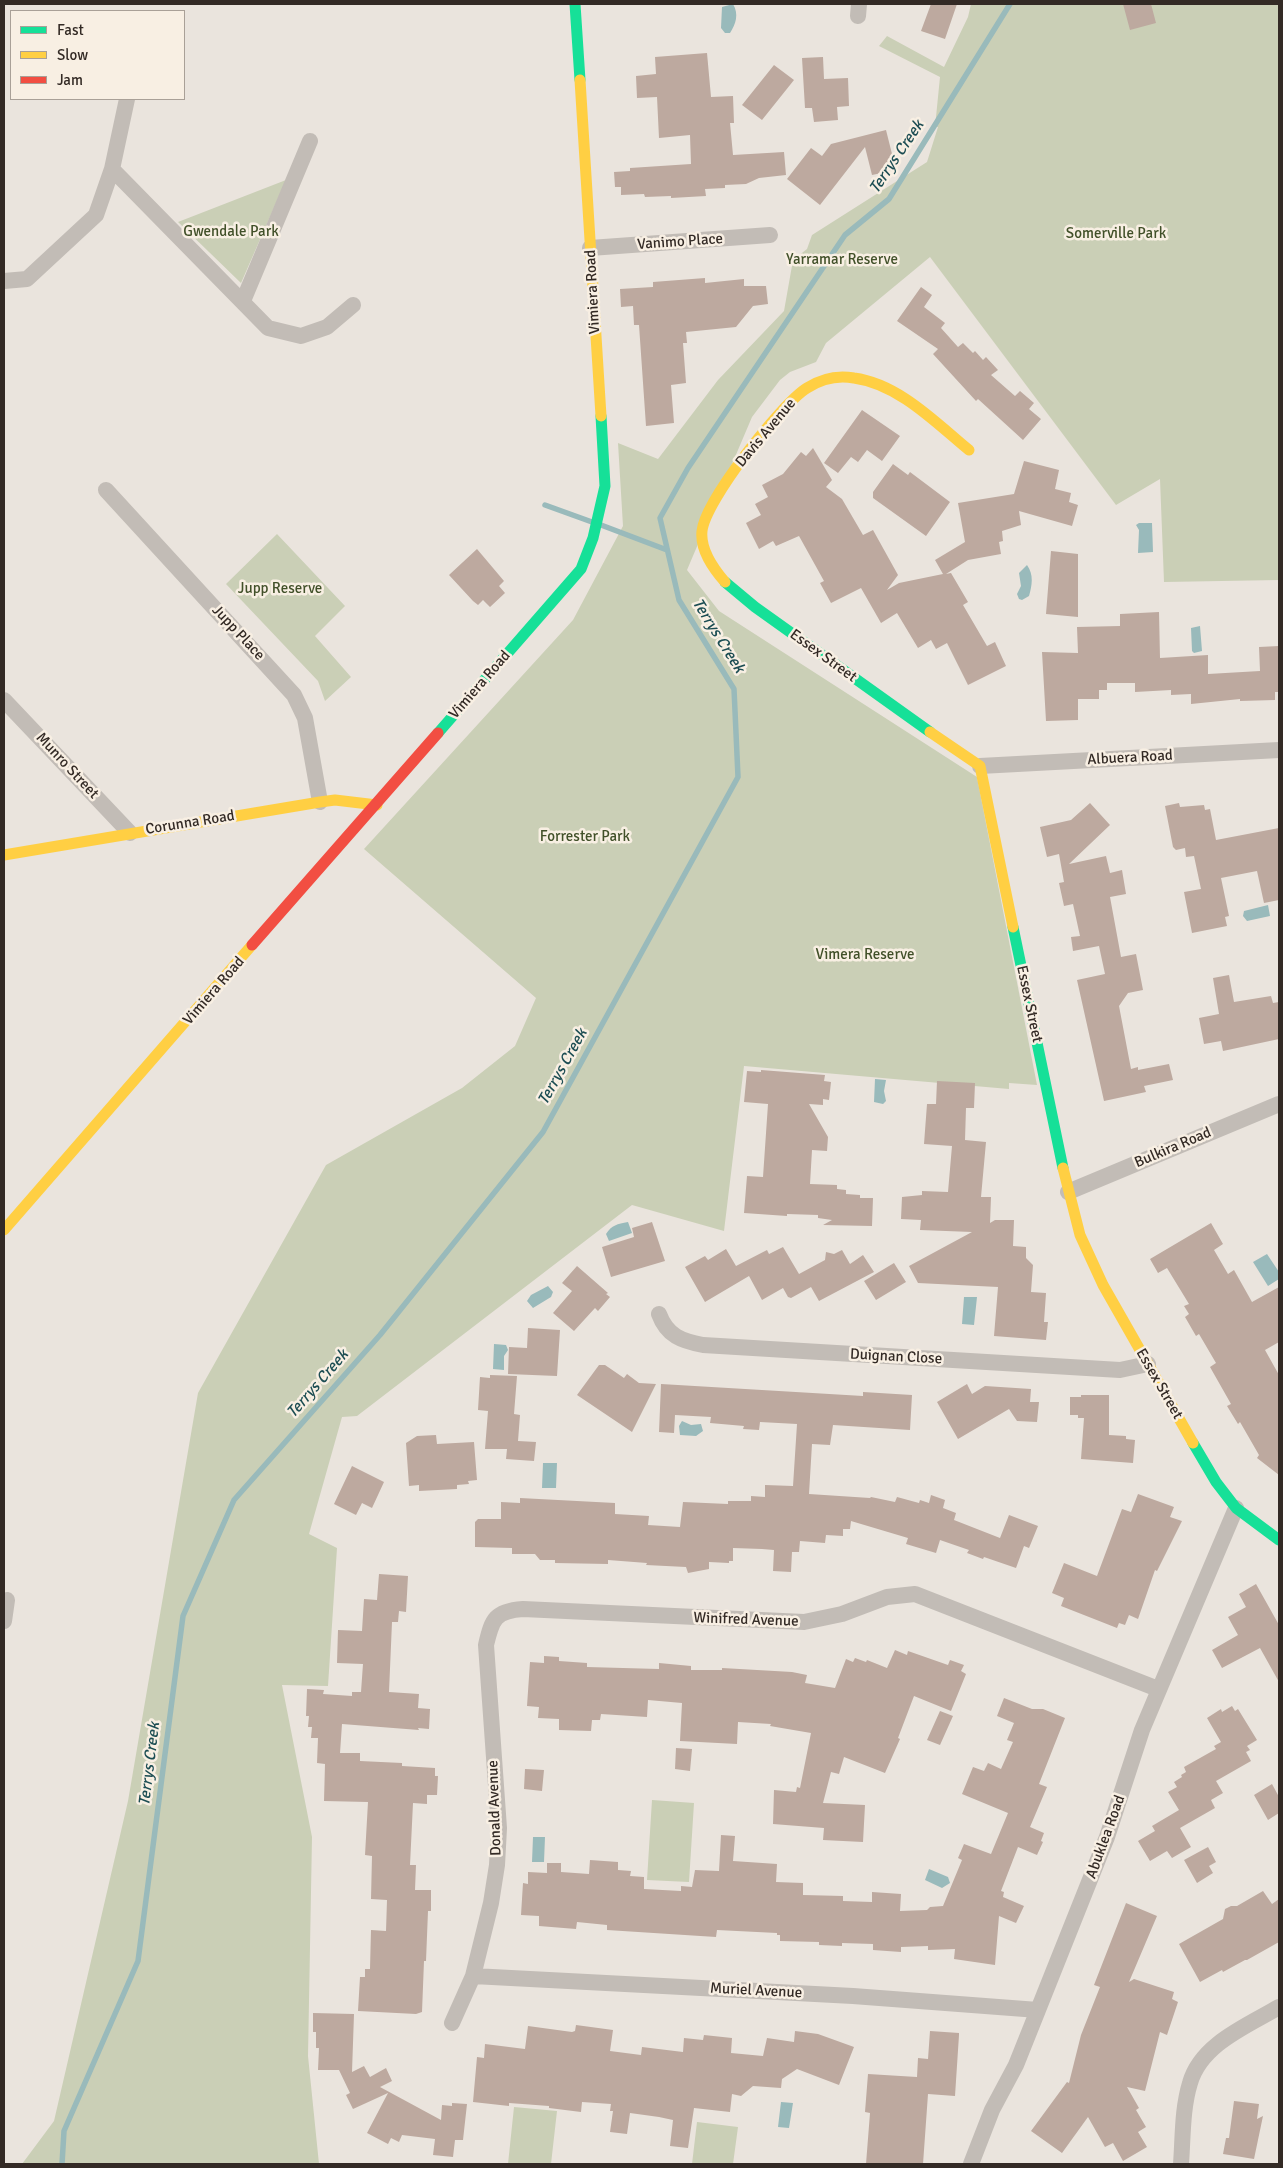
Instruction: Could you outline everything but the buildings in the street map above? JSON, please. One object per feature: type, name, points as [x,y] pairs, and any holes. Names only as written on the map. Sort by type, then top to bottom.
[{"type":"street","name":"Vimiera Road","points":[[4,1230],[377,805],[581,569],[593,538],[605,486],[575,4]]},
{"type":"street","points":[[4,281],[28,279],[96,215],[112,169],[127,100]]},
{"type":"street","points":[[243,302],[310,141]]},
{"type":"street","points":[[112,169],[268,328],[301,336],[327,327],[353,305]]},
{"type":"street","name":"Vanimo Place","points":[[590,248],[770,235]]},
{"type":"street","name":"Davis Avenue","points":[[702,541],[703,526],[709,510],[731,476],[792,399],[814,383],[836,376],[855,378],[883,386],[925,414],[969,450]]},
{"type":"street","name":"Jupp Place","points":[[106,490],[294,695],[305,718],[320,802]]},
{"type":"street","name":"Essex Street","points":[[702,541],[711,564],[727,586],[980,766],[1068,1192],[1080,1235],[1091,1261],[1216,1482],[1236,1508],[1279,1540]]},
{"type":"street","name":"Munro Street","points":[[4,700],[130,832]]},
{"type":"street","name":"Albuera Road","points":[[980,766],[1279,750]]},
{"type":"street","name":"Corunna Road","points":[[4,855],[130,832],[320,802],[335,800],[377,805]]},
{"type":"street","name":"Bulkira Road","points":[[1068,1192],[1279,1104]]},
{"type":"street","name":"Duignan Close","points":[[659,1314],[663,1325],[670,1333],[684,1342],[703,1345],[1120,1370],[1148,1364]]},
{"type":"street","name":"Abuklea Road","points":[[971,2164],[992,2110],[1016,2065],[1107,1837],[1142,1730],[1158,1689],[1236,1508]]},
{"type":"street","name":"Winifred Avenue","points":[[495,1618],[501,1612],[523,1609],[804,1622],[842,1614],[887,1597],[915,1594],[1158,1689]]},
{"type":"street","points":[[4,1621],[7,1600]]},
{"type":"street","name":"Donald Avenue","points":[[452,2023],[473,1976],[491,1903],[497,1864],[498,1828],[486,1653],[490,1629],[495,1618]]},
{"type":"street","name":"Muriel Avenue","points":[[473,1976],[853,1996],[1038,2010]]},
{"type":"street","points":[[1180,2164],[1186,2097],[1198,2064],[1210,2051],[1227,2038],[1279,2007]]},
{"type":"green space","points":[[971,4],[1279,4],[1279,580],[1164,582],[1160,479],[1116,505],[930,257],[826,343],[816,362],[790,372],[780,380],[752,417],[687,570],[719,611],[977,777],[1037,1085],[1009,1083],[1009,1089],[744,1066],[724,1231],[632,1205],[357,1416],[342,1417],[309,1534],[337,1548],[328,1686],[282,1685],[312,1837],[308,2056],[319,2164],[22,2164],[54,2121],[128,1801],[198,1393],[326,1165],[462,1088],[515,1046],[536,998],[364,849],[573,620],[623,526],[618,443],[658,459],[718,380],[784,311],[793,260],[807,249],[812,235],[927,162],[938,127],[935,127],[940,77],[879,46],[887,36],[944,67],[968,17]]},
{"type":"green space","name":"Gwendale Park","points":[[286,180],[241,283],[178,222]]},
{"type":"green space","name":"Jupp Reserve","points":[[277,534],[345,606],[315,636],[351,677],[325,701],[318,681],[226,584]]},
{"type":"green space","points":[[652,1800],[694,1803],[689,1882],[647,1880]]},
{"type":"green space","points":[[514,2107],[557,2111],[551,2164],[508,2164]]},
{"type":"green space","points":[[697,2122],[738,2127],[733,2164],[692,2164]]},
{"type":"water","points":[[733,4],[736,11],[735,23],[730,33],[725,33],[721,28],[722,7]]},
{"type":"water","points":[[1139,523],[1152,523],[1153,552],[1138,553],[1139,530],[1136,525]]},
{"type":"water","points":[[1027,565],[1032,576],[1032,584],[1029,596],[1022,600],[1019,599],[1017,594],[1021,586],[1019,573]]},
{"type":"water","points":[[1200,626],[1202,651],[1194,653],[1192,651],[1191,628]]},
{"type":"water","points":[[1268,905],[1270,916],[1247,921],[1243,916],[1244,911]]},
{"type":"water","points":[[875,1079],[886,1080],[884,1091],[886,1101],[883,1104],[874,1102]]},
{"type":"water","points":[[628,1222],[632,1233],[609,1241],[606,1234],[610,1229],[618,1224]]},
{"type":"water","points":[[1267,1254],[1279,1272],[1279,1279],[1268,1286],[1253,1262]]},
{"type":"water","points":[[548,1286],[553,1292],[551,1297],[533,1308],[527,1301],[531,1295]]},
{"type":"water","points":[[964,1297],[977,1297],[974,1325],[962,1324]]},
{"type":"water","points":[[494,1344],[506,1345],[508,1350],[504,1356],[504,1370],[493,1369]]},
{"type":"water","points":[[682,1421],[691,1425],[701,1424],[703,1431],[696,1436],[680,1435],[679,1426]]},
{"type":"water","points":[[543,1463],[557,1463],[556,1488],[542,1488]]},
{"type":"water","points":[[533,1837],[545,1837],[544,1862],[532,1862]]},
{"type":"water","points":[[929,1869],[948,1877],[950,1883],[942,1888],[925,1880]]},
{"type":"water","points":[[781,2102],[793,2103],[789,2128],[778,2127]]},
{"type":"waterway","name":"Terrys Creek","points":[[62,2164],[64,2131],[138,1961],[183,1616],[234,1500],[380,1335],[543,1132],[738,777],[734,689],[679,600],[660,518],[688,468],[845,235],[889,199],[1010,4]]},
{"type":"waterway","points":[[545,505],[592,522]]},
{"type":"waterway","points":[[601,525],[667,550]]},
{"type":"traffic: fast","points":[[575,4],[580,80]]},
{"type":"traffic: fast","points":[[438,733],[581,569],[593,538],[605,486],[601,416]]},
{"type":"traffic: fast","points":[[725,582],[755,607],[930,732]]},
{"type":"traffic: fast","points":[[1013,927],[1063,1168]]},
{"type":"traffic: fast","points":[[1193,1443],[1216,1482],[1236,1508],[1279,1540]]},
{"type":"traffic: slow","points":[[580,80],[601,416]]},
{"type":"traffic: slow","points":[[725,582],[705,552],[702,531],[706,517],[730,477],[763,432],[795,398],[812,385],[829,378],[848,377],[871,382],[886,388],[916,406],[969,450]]},
{"type":"traffic: slow","points":[[930,732],[980,766],[1013,927]]},
{"type":"traffic: slow","points":[[4,855],[320,802],[335,800],[377,805]]},
{"type":"traffic: slow","points":[[4,1230],[252,945]]},
{"type":"traffic: slow","points":[[1063,1168],[1080,1235],[1103,1285],[1193,1443]]},
{"type":"traffic: jam","points":[[252,945],[438,733]]},
{"type":"park label","name":"Somerville Park","points":[[1116,234]]},
{"type":"park label","name":"Yarramar Reserve","points":[[842,260]]},
{"type":"park label","name":"Forrester Park","points":[[585,837]]},
{"type":"park label","name":"Vimera Reserve","points":[[865,955]]}]
